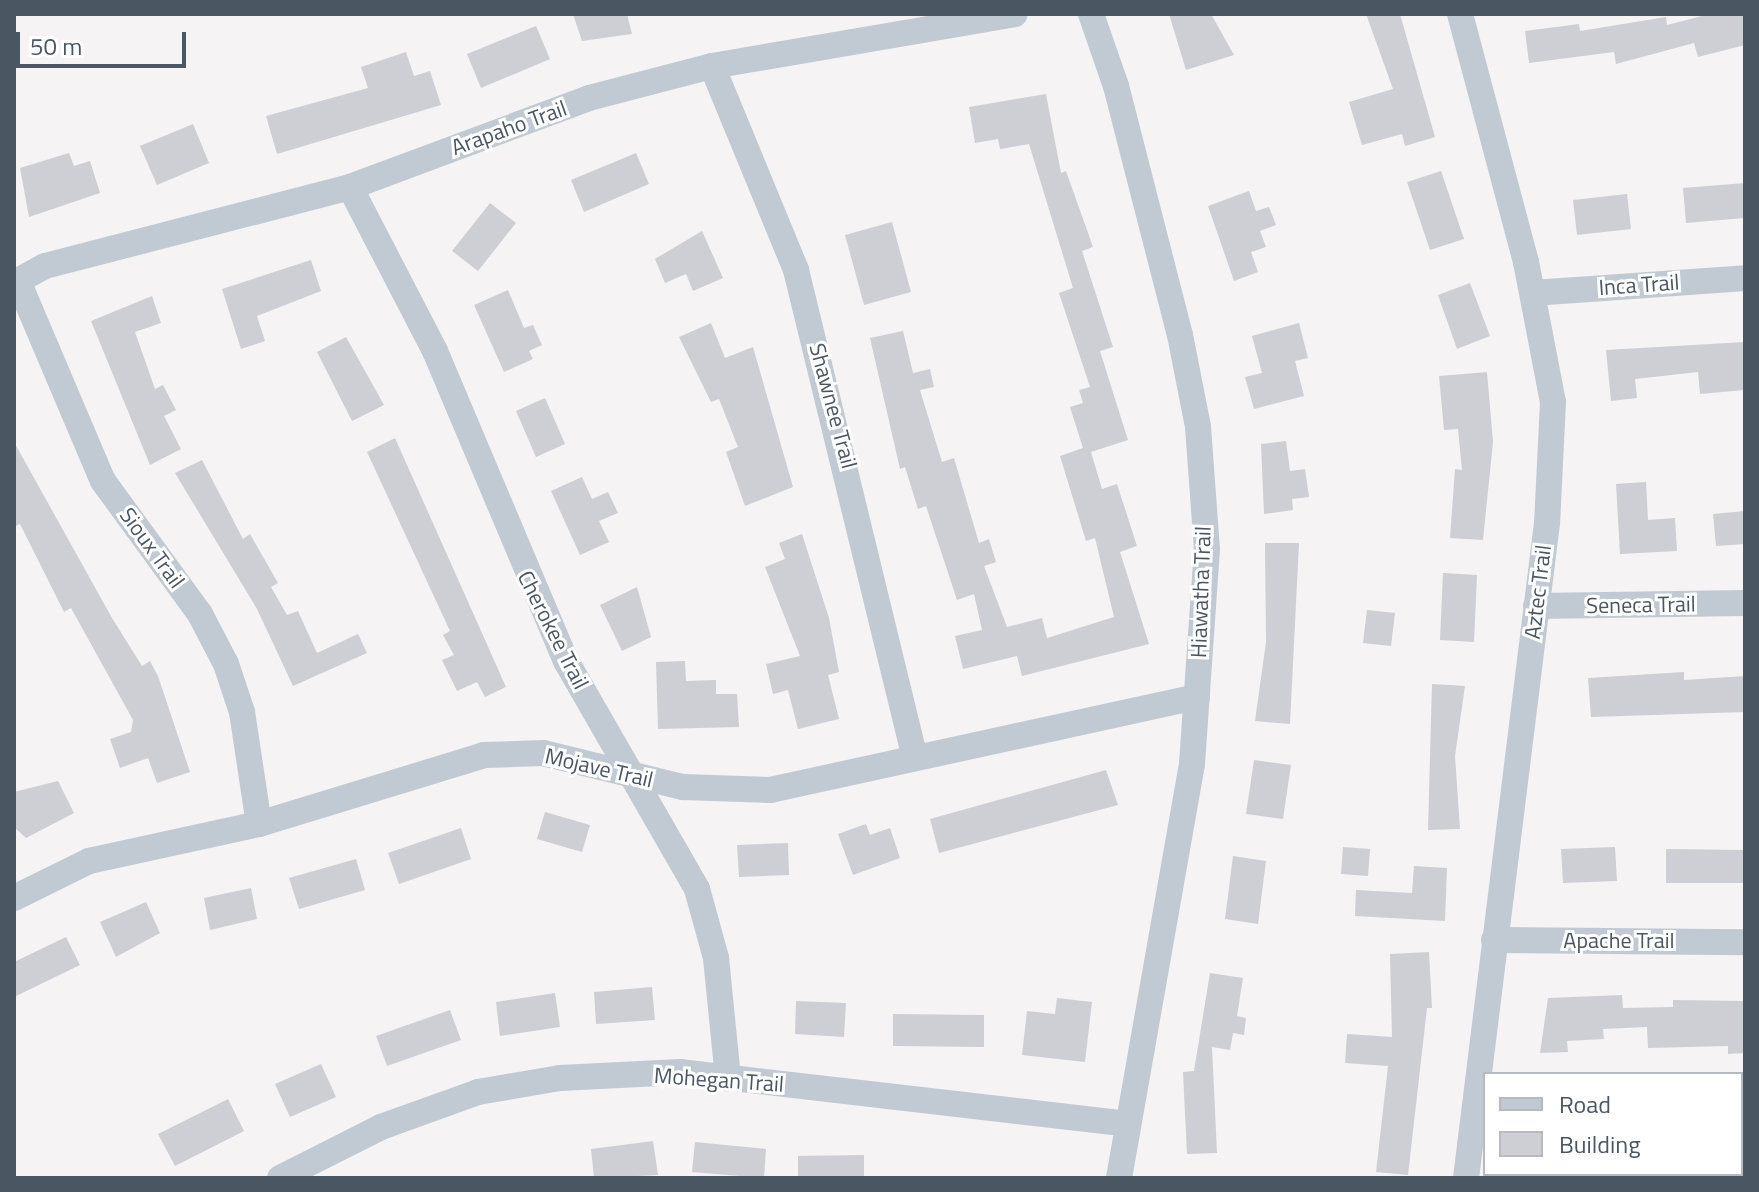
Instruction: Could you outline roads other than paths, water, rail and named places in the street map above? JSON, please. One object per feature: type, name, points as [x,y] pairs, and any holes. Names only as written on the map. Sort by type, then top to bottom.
[{"type":"street","name":"Arapaho Trail","points":[[16,282],[45,266],[350,187],[589,98],[712,66],[1015,14]]},
{"type":"street","name":"Hiawatha Trail","points":[[1091,14],[1120,100],[1198,427],[1207,549],[1192,764],[1119,1178]]},
{"type":"street","name":"Aztec Trail","points":[[1460,14],[1533,293],[1553,402],[1536,606],[1466,1178]]},
{"type":"street","name":"Shawnee Trail","points":[[712,66],[796,270],[915,758]]},
{"type":"street","name":"Cherokee Trail","points":[[350,187],[435,351],[523,572],[707,918],[728,1078]]},
{"type":"street","name":"Inca Trail","points":[[1533,293],[1745,278]]},
{"type":"street","name":"Sioux Trail","points":[[16,282],[103,481],[200,614],[226,664],[242,712],[259,824]]},
{"type":"street","name":"Seneca Trail","points":[[1536,606],[1745,603]]},
{"type":"street","name":"Mojave Trail","points":[[14,898],[89,861],[259,824],[484,755],[543,753],[683,787],[770,790],[1197,697]]},
{"type":"street","name":"Apache Trail","points":[[1494,940],[1745,942]]},
{"type":"street","name":"Mohegan Trail","points":[[280,1178],[381,1127],[478,1092],[560,1078],[728,1078],[1128,1124]]}]
